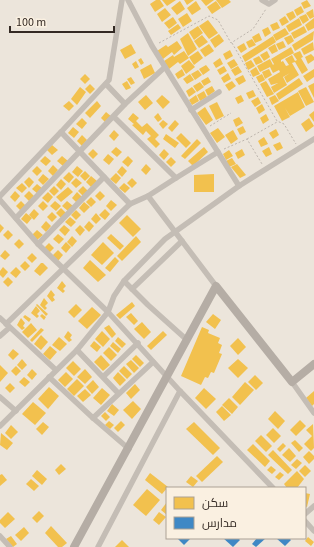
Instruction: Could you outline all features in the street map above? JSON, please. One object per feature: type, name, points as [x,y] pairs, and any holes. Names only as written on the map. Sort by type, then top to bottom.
[{"type":"street","points":[[0,196],[106,84],[111,74],[122,0]]},
{"type":"street","points":[[128,0],[165,68],[239,186]]},
{"type":"street","points":[[262,0],[269,4],[275,0]]},
{"type":"street","points":[[16,218],[125,104],[165,68]]},
{"type":"street","points":[[106,84],[125,104]]},
{"type":"street","points":[[191,110],[219,92]]},
{"type":"street","points":[[114,117],[176,178]]},
{"type":"street","points":[[61,132],[130,204]]},
{"type":"street","points":[[0,426],[77,350],[108,312],[114,296],[124,281],[159,244],[239,186],[314,139]]},
{"type":"street","points":[[0,336],[62,270],[130,204],[148,196],[218,152]]},
{"type":"street","points":[[38,244],[104,177]]},
{"type":"street","points":[[148,196],[216,286],[292,382],[314,413]]},
{"type":"street","points":[[0,200],[62,270],[108,312],[138,343],[167,378],[272,487]]},
{"type":"street","points":[[132,289],[182,241]]},
{"type":"street","points":[[124,281],[187,340]]},
{"type":"street","points":[[74,547],[129,449],[216,286]]},
{"type":"street","points":[[0,318],[56,370]]},
{"type":"street","points":[[104,376],[138,343]]},
{"type":"street","points":[[77,350],[104,376],[118,393]]},
{"type":"street","points":[[93,418],[118,393],[154,362]]},
{"type":"street","points":[[292,382],[314,364]]},
{"type":"street","points":[[49,377],[129,449]]},
{"type":"street","points":[[98,547],[180,391]]},
{"type":"street","points":[[0,397],[16,411]]},
{"type":"street","points":[[306,513],[314,506]]},
{"type":"street","points":[[306,522],[314,531]]},
{"type":"street","points":[[0,536],[10,547]]},
{"type":"path","points":[[231,43],[253,30],[260,22],[269,4]]},
{"type":"path","points":[[152,46],[209,16],[218,20],[277,121],[284,124],[299,148]]},
{"type":"path","points":[[205,130],[231,113]]},
{"type":"path","points":[[218,152],[247,139],[277,121]]},
{"type":"path","points":[[247,139],[265,170]]},
{"type":"building: سكن","points":[[156,0],[160,0],[164,6],[155,12],[150,4]]},
{"type":"building: سكن","points":[[162,0],[176,0],[167,6]]},
{"type":"building: سكن","points":[[184,0],[194,0],[187,5]]},
{"type":"building: سكن","points":[[201,0],[214,0],[206,6]]},
{"type":"building: سكن","points":[[216,0],[229,0],[231,2],[222,8]]},
{"type":"building: سكن","points":[[307,0],[311,6],[304,9],[301,3]]},
{"type":"building: سكن","points":[[180,1],[185,9],[177,15],[171,8]]},
{"type":"building: سكن","points":[[196,1],[201,9],[192,15],[187,8]]},
{"type":"building: سكن","points":[[216,1],[221,8],[212,14],[207,7]]},
{"type":"building: سكن","points":[[301,6],[304,12],[297,16],[294,10]]},
{"type":"building: سكن","points":[[165,8],[171,15],[162,22],[157,14]]},
{"type":"building: سكن","points":[[313,9],[314,17],[310,19],[306,13]]},
{"type":"building: سكن","points":[[293,11],[296,17],[290,21],[286,14]]},
{"type":"building: سكن","points":[[187,13],[192,21],[183,27],[178,19]]},
{"type":"building: سكن","points":[[306,14],[309,20],[303,24],[299,17]]},
{"type":"building: سكن","points":[[285,16],[289,22],[282,26],[279,20]]},
{"type":"building: سكن","points":[[173,17],[177,23],[169,29],[164,23]]},
{"type":"building: سكن","points":[[299,18],[302,25],[289,32],[286,26]]},
{"type":"building: سكن","points":[[314,18],[314,28],[308,31],[305,25]]},
{"type":"building: سكن","points":[[208,20],[218,33],[209,39],[199,26]]},
{"type":"building: سكن","points":[[277,22],[280,28],[273,31],[270,25]]},
{"type":"building: سكن","points":[[178,24],[181,28],[171,35],[168,31]]},
{"type":"building: سكن","points":[[198,26],[203,33],[194,40],[189,32]]},
{"type":"building: سكن","points":[[304,26],[307,32],[294,39],[291,33]]},
{"type":"building: سكن","points":[[268,27],[271,33],[265,37],[262,30]]},
{"type":"building: سكن","points":[[285,28],[289,34],[276,41],[273,35]]},
{"type":"building: سكن","points":[[314,31],[313,40],[295,51],[292,45]]},
{"type":"building: سكن","points":[[188,33],[197,49],[188,56],[180,39]]},
{"type":"building: سكن","points":[[259,33],[262,40],[255,43],[252,37]]},
{"type":"building: سكن","points":[[219,34],[224,41],[215,48],[210,40]]},
{"type":"building: سكن","points":[[202,35],[208,42],[199,48],[194,41]]},
{"type":"building: سكن","points":[[291,35],[294,41],[288,45],[284,38]]},
{"type":"building: سكن","points":[[273,36],[276,42],[245,62],[242,56]]},
{"type":"building: سكن","points":[[252,39],[256,45],[249,48],[246,42]]},
{"type":"building: سكن","points":[[177,41],[182,48],[174,55],[172,52],[163,59],[157,51],[166,45],[168,47]]},
{"type":"building: سكن","points":[[283,41],[286,47],[279,50],[276,44]]},
{"type":"building: سكن","points":[[313,42],[314,50],[304,55],[301,49]]},
{"type":"building: سكن","points":[[244,43],[247,49],[241,53],[237,47]]},
{"type":"building: سكن","points":[[131,44],[136,53],[125,59],[120,50]]},
{"type":"building: سكن","points":[[209,44],[214,51],[205,57],[200,50]]},
{"type":"building: سكن","points":[[275,44],[278,51],[272,54],[268,48]]},
{"type":"building: سكن","points":[[291,47],[294,53],[281,60],[281,62],[283,61],[286,66],[289,65],[285,59],[292,55],[295,61],[297,60],[293,54],[300,51],[303,57],[301,58],[308,70],[302,74],[295,62],[292,63],[299,75],[287,83],[284,77],[290,73],[283,77],[287,85],[274,93],[271,87],[278,83],[271,85],[268,79],[280,72],[279,70],[273,73],[270,67],[260,72],[257,66],[270,59],[273,65],[274,64],[271,59]]},
{"type":"building: سكن","points":[[230,50],[233,56],[226,60],[223,54]]},
{"type":"building: سكن","points":[[184,51],[189,58],[180,64],[178,62],[169,69],[164,61],[173,55],[174,57]]},
{"type":"building: سكن","points":[[198,51],[203,58],[194,65],[189,57]]},
{"type":"building: سكن","points":[[267,51],[270,57],[264,61],[260,55]]},
{"type":"building: سكن","points":[[311,54],[314,57],[314,60],[308,64],[305,57]]},
{"type":"building: سكن","points":[[259,56],[263,62],[256,65],[253,59]]},
{"type":"building: سكن","points":[[141,58],[144,63],[141,65],[138,60]]},
{"type":"building: سكن","points":[[220,58],[223,64],[216,68],[213,63]]},
{"type":"building: سكن","points":[[234,59],[238,65],[231,69],[227,63]]},
{"type":"building: سكن","points":[[189,60],[195,67],[186,74],[181,66]]},
{"type":"building: سكن","points":[[251,60],[255,66],[248,70],[245,63]]},
{"type":"building: سكن","points":[[136,61],[139,67],[135,69],[132,64]]},
{"type":"building: سكن","points":[[151,64],[155,73],[144,79],[140,70]]},
{"type":"building: سكن","points":[[206,65],[210,70],[203,75],[199,69]]},
{"type":"building: سكن","points":[[224,66],[227,71],[220,75],[217,70]]},
{"type":"building: سكن","points":[[238,66],[242,72],[235,76],[231,70]]},
{"type":"building: سكن","points":[[256,67],[260,74],[253,77],[250,71]]},
{"type":"building: سكن","points":[[182,69],[185,75],[178,79],[175,74]]},
{"type":"building: سكن","points":[[269,69],[272,75],[265,79],[262,72]]},
{"type":"building: سكن","points":[[314,69],[314,77],[307,82],[303,76]]},
{"type":"building: سكن","points":[[198,70],[202,75],[195,80],[191,74]]},
{"type":"building: سكن","points":[[228,73],[231,79],[224,83],[221,78]]},
{"type":"building: سكن","points":[[85,74],[90,79],[85,84],[80,79]]},
{"type":"building: سكن","points":[[190,74],[194,80],[187,84],[183,79]]},
{"type":"building: سكن","points":[[262,74],[265,80],[259,83],[256,77]]},
{"type":"building: سكن","points":[[243,75],[246,81],[239,85],[235,79]]},
{"type":"building: سكن","points":[[131,77],[135,83],[131,85],[127,79]]},
{"type":"building: سكن","points":[[208,77],[211,82],[204,86],[201,81]]},
{"type":"building: سكن","points":[[299,78],[303,84],[279,100],[276,94]]},
{"type":"building: سكن","points":[[127,81],[131,88],[126,90],[122,84]]},
{"type":"building: سكن","points":[[232,81],[236,86],[229,91],[225,85]]},
{"type":"building: سكن","points":[[266,81],[274,94],[267,97],[260,84]]},
{"type":"building: سكن","points":[[200,82],[204,87],[197,92],[193,86]]},
{"type":"building: سكن","points":[[314,83],[314,98],[308,86]]},
{"type":"building: سكن","points":[[90,84],[95,89],[90,94],[85,89]]},
{"type":"building: سكن","points":[[212,86],[215,91],[208,96],[205,90]]},
{"type":"building: سكن","points":[[80,87],[86,92],[77,105],[71,99]]},
{"type":"building: سكن","points":[[192,87],[196,92],[189,97],[186,91]]},
{"type":"building: سكن","points":[[306,87],[314,102],[306,106],[298,91]]},
{"type":"building: سكن","points":[[253,90],[256,96],[249,99],[246,93]]},
{"type":"building: سكن","points":[[204,91],[207,97],[200,101],[197,95]]},
{"type":"building: سكن","points":[[298,92],[305,107],[290,116],[285,108],[290,117],[282,121],[274,106]]},
{"type":"building: سكن","points":[[146,95],[153,103],[145,110],[138,102]]},
{"type":"building: سكن","points":[[162,95],[170,102],[163,109],[156,101]]},
{"type":"building: سكن","points":[[196,95],[199,101],[192,105],[189,100]]},
{"type":"building: سكن","points":[[241,95],[244,101],[238,104],[235,98]]},
{"type":"building: سكن","points":[[275,95],[279,101],[272,105],[269,98]]},
{"type":"building: سكن","points":[[258,97],[261,103],[255,107],[251,101]]},
{"type":"building: سكن","points":[[69,101],[74,106],[69,111],[63,106]]},
{"type":"building: سكن","points":[[97,101],[101,106],[90,118],[85,113]]},
{"type":"building: سكن","points":[[217,102],[224,116],[216,120],[209,106]]},
{"type":"building: سكن","points":[[262,104],[265,110],[259,114],[256,108]]},
{"type":"building: سكن","points":[[205,107],[213,120],[206,125],[197,113]]},
{"type":"building: سكن","points":[[314,111],[314,122],[309,115]]},
{"type":"building: سكن","points":[[106,112],[112,117],[106,123],[101,118]]},
{"type":"building: سكن","points":[[133,113],[139,118],[136,121],[142,127],[147,123],[159,135],[155,139],[160,144],[156,148],[147,139],[151,136],[146,131],[143,135],[128,119]]},
{"type":"building: سكن","points":[[158,113],[162,119],[158,122],[154,117]]},
{"type":"building: سكن","points":[[266,114],[269,120],[263,124],[260,118]]},
{"type":"building: سكن","points":[[239,117],[243,123],[236,127],[233,120]]},
{"type":"building: سكن","points":[[82,118],[87,123],[82,129],[76,124]]},
{"type":"building: سكن","points":[[309,118],[314,126],[306,132],[301,124]]},
{"type":"building: سكن","points":[[163,120],[168,124],[163,129],[159,124]]},
{"type":"building: سكن","points":[[175,120],[179,124],[172,132],[168,128]]},
{"type":"building: سكن","points":[[243,126],[246,132],[240,135],[237,129]]},
{"type":"building: سكن","points":[[73,127],[79,132],[74,138],[68,133]]},
{"type":"building: سكن","points":[[218,128],[225,137],[217,143],[210,133]]},
{"type":"building: سكن","points":[[276,129],[279,135],[273,139],[269,133]]},
{"type":"building: سكن","points":[[114,130],[119,135],[114,141],[109,136]]},
{"type":"building: سكن","points":[[233,130],[238,139],[231,144],[225,135]]},
{"type":"building: سكن","points":[[181,133],[191,143],[186,148],[176,138]]},
{"type":"building: سكن","points":[[166,134],[179,143],[175,148],[163,139]]},
{"type":"building: سكن","points":[[82,135],[87,140],[82,146],[77,141]]},
{"type":"building: سكن","points":[[264,137],[268,144],[261,147],[258,141]]},
{"type":"building: سكن","points":[[197,139],[201,143],[185,159],[181,156]]},
{"type":"building: سكن","points":[[280,142],[283,148],[277,151],[273,145]]},
{"type":"building: سكن","points":[[52,145],[58,150],[52,155],[47,150]]},
{"type":"building: سكن","points":[[116,147],[122,152],[117,157],[111,152]]},
{"type":"building: سكن","points":[[204,147],[208,152],[193,166],[188,161]]},
{"type":"building: سكن","points":[[269,147],[272,154],[266,157],[262,151]]},
{"type":"building: سكن","points":[[93,149],[98,154],[93,159],[88,154]]},
{"type":"building: سكن","points":[[164,149],[169,154],[164,160],[159,155]]},
{"type":"building: سكن","points":[[242,149],[245,155],[238,159],[235,153]]},
{"type":"building: سكن","points":[[229,150],[233,156],[226,160],[223,154]]},
{"type":"building: سكن","points":[[108,154],[114,159],[109,165],[103,160]]},
{"type":"building: سكن","points":[[45,156],[51,161],[46,166],[40,161]]},
{"type":"building: سكن","points":[[62,156],[68,161],[63,166],[57,161]]},
{"type":"building: سكن","points":[[128,156],[133,161],[128,167],[122,162]]},
{"type":"building: سكن","points":[[171,157],[176,162],[171,167],[166,162]]},
{"type":"building: سكن","points":[[232,158],[236,164],[229,167],[226,161]]},
{"type":"building: سكن","points":[[146,164],[151,169],[146,175],[141,170]]},
{"type":"building: سكن","points":[[237,164],[246,175],[240,178],[231,167]]},
{"type":"building: سكن","points":[[53,165],[58,170],[53,176],[48,171]]},
{"type":"building: سكن","points":[[37,166],[42,171],[37,176],[32,171]]},
{"type":"building: سكن","points":[[77,166],[83,171],[78,177],[72,172]]},
{"type":"building: سكن","points":[[122,166],[127,171],[122,177],[117,172]]},
{"type":"building: سكن","points":[[85,171],[90,176],[85,181],[80,176]]},
{"type":"building: سكن","points":[[69,172],[74,177],[69,183],[63,178]]},
{"type":"building: سكن","points":[[116,173],[121,178],[116,184],[110,179]]},
{"type":"building: سكن","points":[[43,174],[49,179],[43,185],[38,180]]},
{"type":"building: سكن","points":[[214,174],[214,192],[194,192],[194,175]]},
{"type":"building: سكن","points":[[91,176],[97,181],[91,187],[86,182]]},
{"type":"building: سكن","points":[[29,177],[34,182],[29,188],[24,182]]},
{"type":"building: سكن","points":[[76,178],[82,183],[76,188],[71,183]]},
{"type":"building: سكن","points":[[132,178],[137,183],[132,188],[127,183]]},
{"type":"building: سكن","points":[[61,179],[66,184],[61,190],[56,185]]},
{"type":"building: سكن","points":[[22,183],[27,188],[22,193],[16,188]]},
{"type":"building: سكن","points":[[124,183],[130,188],[125,193],[119,188]]},
{"type":"building: سكن","points":[[37,184],[43,189],[38,194],[32,189]]},
{"type":"building: سكن","points":[[54,186],[59,191],[54,196],[49,191]]},
{"type":"building: سكن","points":[[83,186],[88,191],[83,196],[78,191]]},
{"type":"building: سكن","points":[[68,187],[73,192],[61,202],[56,197]]},
{"type":"building: سكن","points":[[15,191],[20,196],[15,202],[10,197]]},
{"type":"building: سكن","points":[[29,191],[34,196],[29,201],[24,196]]},
{"type":"building: سكن","points":[[100,191],[105,196],[100,201],[95,196]]},
{"type":"building: سكن","points":[[48,192],[53,197],[48,203],[42,198]]},
{"type":"building: سكن","points":[[77,192],[82,197],[77,203],[72,198]]},
{"type":"building: سكن","points":[[91,197],[96,202],[91,207],[86,202]]},
{"type":"building: سكن","points":[[111,200],[117,205],[111,211],[106,206]]},
{"type":"building: سكن","points":[[21,201],[26,206],[21,211],[16,206]]},
{"type":"building: سكن","points":[[43,201],[48,206],[43,211],[38,206]]},
{"type":"building: سكن","points":[[55,201],[61,206],[56,211],[50,206]]},
{"type":"building: سكن","points":[[67,201],[73,206],[68,211],[62,206]]},
{"type":"building: سكن","points":[[84,202],[90,207],[84,213],[79,208]]},
{"type":"building: سكن","points":[[61,208],[66,213],[61,218],[56,213]]},
{"type":"building: سكن","points":[[34,209],[39,214],[34,220],[29,215]]},
{"type":"building: سكن","points":[[105,209],[110,214],[105,220],[99,215]]},
{"type":"building: سكن","points":[[76,210],[81,215],[76,220],[71,215]]},
{"type":"building: سكن","points":[[52,212],[57,217],[52,222],[47,217]]},
{"type":"building: سكن","points":[[26,213],[32,218],[27,224],[21,219]]},
{"type":"building: سكن","points":[[96,213],[101,219],[96,224],[91,219]]},
{"type":"building: سكن","points":[[127,215],[141,229],[133,237],[119,223]]},
{"type":"building: سكن","points":[[70,217],[76,222],[71,227],[65,222]]},
{"type":"building: سكن","points":[[46,221],[51,226],[46,232],[41,227]]},
{"type":"building: سكن","points":[[89,221],[94,226],[89,232],[84,227]]},
{"type":"building: سكن","points":[[0,224],[4,228],[0,233]]},
{"type":"building: سكن","points":[[64,225],[70,230],[65,236],[59,230]]},
{"type":"building: سكن","points":[[80,225],[85,230],[80,236],[75,230]]},
{"type":"building: سكن","points":[[8,230],[13,235],[8,240],[3,235]]},
{"type":"building: سكن","points":[[37,230],[43,235],[37,240],[32,235]]},
{"type":"building: سكن","points":[[58,234],[64,239],[59,244],[53,239]]},
{"type":"building: سكن","points":[[111,234],[124,246],[120,250],[107,238]]},
{"type":"building: سكن","points":[[72,236],[77,241],[72,247],[67,242]]},
{"type":"building: سكن","points":[[136,236],[141,242],[122,261],[117,256]]},
{"type":"building: سكن","points":[[19,239],[24,244],[19,249],[14,244]]},
{"type":"building: سكن","points":[[66,242],[71,247],[66,253],[61,248]]},
{"type":"building: سكن","points":[[103,242],[114,253],[102,265],[91,255]]},
{"type":"building: سكن","points":[[49,243],[54,248],[49,253],[44,248]]},
{"type":"building: سكن","points":[[5,250],[10,255],[5,260],[0,256]]},
{"type":"building: سكن","points":[[58,250],[63,255],[58,261],[52,256]]},
{"type":"building: سكن","points":[[32,253],[37,258],[32,263],[27,258]]},
{"type":"building: سكن","points":[[115,257],[119,261],[110,272],[105,268]]},
{"type":"building: سكن","points":[[90,260],[106,275],[98,282],[83,268]]},
{"type":"building: سكن","points":[[25,261],[30,266],[25,271],[20,266]]},
{"type":"building: سكن","points":[[41,263],[48,268],[40,276],[34,271]]},
{"type":"building: سكن","points":[[3,267],[8,272],[3,278],[0,275],[0,271]]},
{"type":"building: سكن","points":[[16,267],[21,272],[16,278],[10,273]]},
{"type":"building: سكن","points":[[8,277],[13,282],[8,287],[3,282]]},
{"type":"building: سكن","points":[[62,281],[66,286],[63,289],[65,291],[63,293],[57,288]]},
{"type":"building: سكن","points":[[51,290],[55,295],[53,297],[55,300],[52,302],[47,296]]},
{"type":"building: سكن","points":[[44,298],[48,303],[45,306],[47,308],[45,310],[40,305]]},
{"type":"building: سكن","points":[[132,302],[135,306],[120,319],[116,315]]},
{"type":"building: سكن","points":[[37,304],[48,314],[46,316],[36,305]]},
{"type":"building: سكن","points":[[76,304],[82,310],[74,318],[68,312]]},
{"type":"building: سكن","points":[[36,306],[40,311],[37,314],[39,316],[37,318],[31,313]]},
{"type":"building: سكن","points":[[92,307],[101,315],[87,329],[78,321]]},
{"type":"building: سكن","points":[[131,313],[138,321],[134,325],[126,317]]},
{"type":"building: سكن","points":[[42,314],[46,317],[44,320],[40,316]]},
{"type":"building: سكن","points":[[213,314],[221,320],[215,329],[206,322]]},
{"type":"building: سكن","points":[[25,315],[31,319],[29,322],[23,317]]},
{"type":"building: سكن","points":[[21,318],[25,323],[23,326],[25,328],[22,330],[17,325]]},
{"type":"building: سكن","points":[[142,322],[151,332],[144,339],[134,329]]},
{"type":"building: سكن","points":[[31,323],[37,330],[28,338],[22,332]]},
{"type":"building: سكن","points":[[109,325],[116,334],[112,338],[104,328]]},
{"type":"building: سكن","points":[[202,327],[209,330],[208,333],[220,338],[218,343],[222,345],[219,353],[222,354],[214,373],[211,372],[208,378],[205,377],[201,385],[181,376]]},
{"type":"building: سكن","points":[[41,328],[44,330],[32,342],[30,340]]},
{"type":"building: سكن","points":[[68,331],[72,335],[70,338],[72,340],[69,342],[64,337]]},
{"type":"building: سكن","points":[[102,331],[110,339],[103,347],[95,339]]},
{"type":"building: سكن","points":[[163,331],[167,335],[151,350],[147,346]]},
{"type":"building: سكن","points":[[41,335],[48,342],[41,350],[34,344]]},
{"type":"building: سكن","points":[[59,337],[67,344],[60,351],[52,345]]},
{"type":"building: سكن","points":[[118,337],[126,344],[122,348],[115,341]]},
{"type":"building: سكن","points":[[238,338],[246,347],[238,355],[230,346]]},
{"type":"building: سكن","points":[[94,341],[101,347],[97,352],[90,346]]},
{"type":"building: سكن","points":[[113,342],[121,349],[118,353],[110,346]]},
{"type":"building: سكن","points":[[50,346],[57,352],[50,360],[43,354]]},
{"type":"building: سكن","points":[[109,347],[117,355],[111,361],[103,353]]},
{"type":"building: سكن","points":[[13,349],[19,354],[13,360],[8,355]]},
{"type":"building: سكن","points":[[101,355],[110,365],[103,371],[94,362]]},
{"type":"building: سكن","points":[[136,355],[144,363],[140,367],[132,359]]},
{"type":"building: سكن","points":[[22,359],[27,365],[22,370],[17,365]]},
{"type":"building: سكن","points":[[238,359],[248,368],[238,378],[228,368]]},
{"type":"building: سكن","points":[[131,360],[139,368],[134,373],[126,364]]},
{"type":"building: سكن","points":[[73,361],[81,369],[74,376],[66,368]]},
{"type":"building: سكن","points":[[0,365],[8,373],[0,382]]},
{"type":"building: سكن","points":[[16,366],[21,371],[16,376],[11,371]]},
{"type":"building: سكن","points":[[124,366],[132,374],[127,379],[119,371]]},
{"type":"building: سكن","points":[[32,369],[37,374],[32,380],[27,375]]},
{"type":"building: سكن","points":[[85,369],[92,377],[85,384],[77,377]]},
{"type":"building: سكن","points":[[66,372],[73,379],[65,387],[58,380]]},
{"type":"building: سكن","points":[[118,372],[126,380],[120,386],[113,378]]},
{"type":"building: سكن","points":[[255,375],[263,383],[256,390],[248,382]]},
{"type":"building: سكن","points":[[24,377],[30,382],[25,387],[19,382]]},
{"type":"building: سكن","points":[[77,379],[84,386],[74,396],[67,389]]},
{"type":"building: سكن","points":[[93,380],[99,387],[92,394],[86,387]]},
{"type":"building: سكن","points":[[245,382],[254,390],[240,405],[232,397]]},
{"type":"building: سكن","points":[[10,383],[15,388],[10,393],[5,388]]},
{"type":"building: سكن","points":[[135,384],[140,390],[131,399],[126,393]]},
{"type":"building: سكن","points":[[49,387],[59,396],[48,409],[38,399]]},
{"type":"building: سكن","points":[[102,388],[110,395],[101,405],[93,398]]},
{"type":"building: سكن","points":[[204,388],[216,399],[206,409],[195,398]]},
{"type":"building: سكن","points":[[85,389],[91,395],[83,402],[77,396]]},
{"type":"building: سكن","points":[[314,391],[314,404],[312,406],[306,398]]},
{"type":"building: سكن","points":[[229,398],[238,407],[232,414],[222,405]]},
{"type":"building: سكن","points":[[133,401],[141,409],[132,419],[123,410]]},
{"type":"building: سكن","points":[[33,402],[46,413],[35,425],[22,414]]},
{"type":"building: سكن","points":[[112,404],[119,410],[114,416],[107,411]]},
{"type":"building: سكن","points":[[222,406],[231,415],[224,421],[216,412]]},
{"type":"building: سكن","points":[[275,411],[285,421],[278,429],[268,419]]},
{"type":"building: سكن","points":[[105,412],[110,417],[106,421],[101,416]]},
{"type":"building: سكن","points":[[300,420],[306,426],[296,436],[290,430]]},
{"type":"building: سكن","points":[[109,421],[114,425],[110,429],[105,425]]},
{"type":"building: سكن","points":[[121,421],[125,425],[118,432],[114,428]]},
{"type":"building: سكن","points":[[43,422],[49,427],[42,435],[36,429]]},
{"type":"building: سكن","points":[[194,422],[220,448],[213,455],[186,429]]},
{"type":"building: سكن","points":[[313,424],[314,448],[311,451],[304,444],[312,436],[306,430]]},
{"type":"building: سكن","points":[[11,425],[18,432],[11,439],[5,433]]},
{"type":"building: سكن","points":[[273,428],[281,436],[274,443],[266,435]]},
{"type":"building: سكن","points":[[1,433],[13,443],[7,450],[0,445]]},
{"type":"building: سكن","points":[[261,435],[272,446],[266,452],[255,441]]},
{"type":"building: سكن","points":[[295,440],[303,448],[299,452],[291,443]]},
{"type":"building: سكن","points":[[283,443],[286,446],[280,452],[277,449]]},
{"type":"building: سكن","points":[[253,444],[270,461],[265,467],[247,450]]},
{"type":"building: سكن","points":[[289,448],[296,456],[290,462],[282,455]]},
{"type":"building: سكن","points":[[273,450],[292,470],[288,474],[268,455]]},
{"type":"building: سكن","points":[[309,451],[314,456],[314,459],[309,464],[303,457]]},
{"type":"building: سكن","points":[[217,456],[223,462],[202,482],[196,476]]},
{"type":"building: سكن","points":[[297,459],[302,463],[296,469],[291,465]]},
{"type":"building: سكن","points":[[61,464],[66,469],[59,475],[55,470]]},
{"type":"building: سكن","points":[[305,465],[311,471],[305,477],[299,471]]},
{"type":"building: سكن","points":[[271,466],[276,470],[272,474],[267,470]]},
{"type":"building: سكن","points":[[37,470],[47,479],[42,485],[32,476]]},
{"type":"building: سكن","points":[[297,471],[304,479],[298,487],[286,487],[284,484]]},
{"type":"building: سكن","points":[[280,472],[284,475],[279,480],[275,477]]},
{"type":"building: سكن","points":[[150,473],[168,487],[166,487],[162,494],[145,480]]},
{"type":"building: سكن","points":[[2,474],[7,480],[0,486],[0,475]]},
{"type":"building: سكن","points":[[191,476],[198,481],[193,487],[186,482]]},
{"type":"building: سكن","points":[[31,479],[39,486],[34,491],[26,484]]},
{"type":"building: سكن","points":[[147,489],[160,500],[146,516],[133,505]]},
{"type":"building: سكن","points":[[306,493],[310,494],[306,506]]},
{"type":"building: سكن","points":[[166,503],[166,514],[161,510]]},
{"type":"building: سكن","points":[[39,511],[44,516],[37,523],[32,518]]},
{"type":"building: سكن","points":[[8,512],[15,519],[5,528],[0,523],[0,520]]},
{"type":"building: سكن","points":[[159,512],[166,517],[159,525],[153,520]]},
{"type":"building: سكن","points":[[51,526],[67,543],[62,547],[58,547],[45,533]]},
{"type":"building: سكن","points":[[24,527],[29,533],[21,541],[15,535]]},
{"type":"building: سكن","points":[[11,536],[17,544],[13,547],[6,539]]},
{"type":"building: سكن","points":[[308,537],[314,542],[311,546],[305,541]]},
{"type":"building: سكن","points":[[122,540],[129,547],[115,547]]},
{"type":"building: مدارس","points":[[178,539],[190,539],[184,545]]},
{"type":"building: مدارس","points":[[224,539],[239,539],[240,540],[233,547]]},
{"type":"building: مدارس","points":[[256,539],[265,539],[256,547],[252,544]]},
{"type":"building: مدارس","points":[[277,539],[290,539],[291,540],[285,546]]}]
